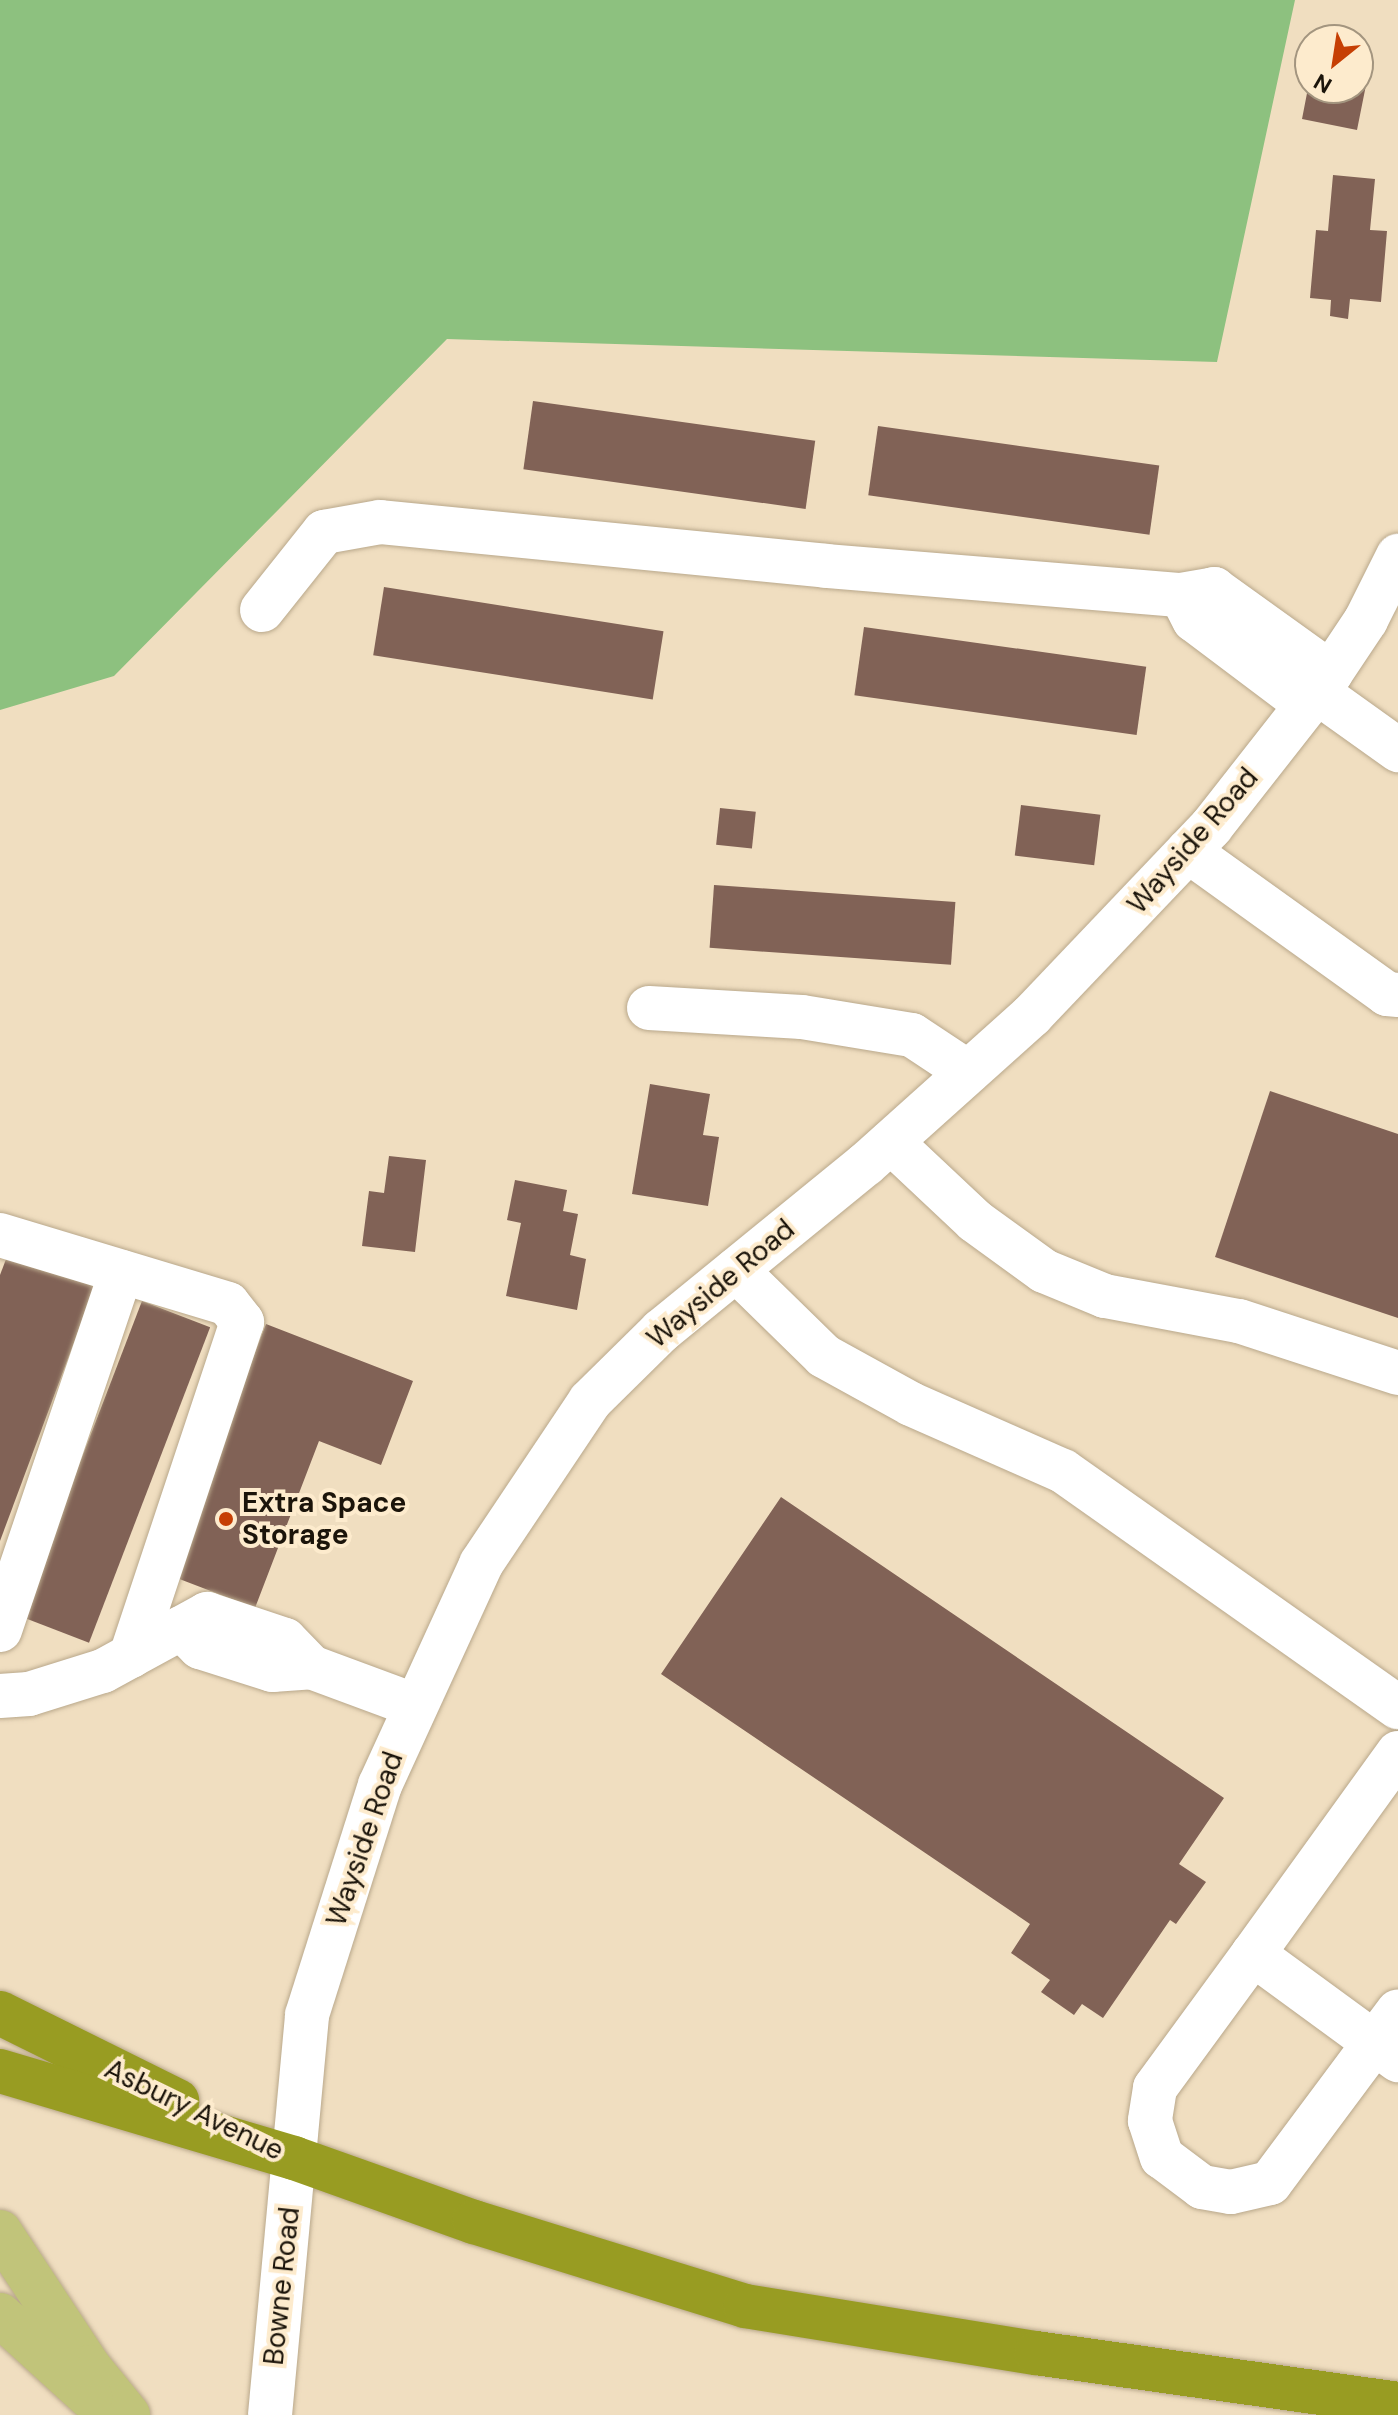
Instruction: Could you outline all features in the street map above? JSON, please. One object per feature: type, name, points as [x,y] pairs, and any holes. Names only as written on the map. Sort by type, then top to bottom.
[{"type":"highway","name":"Asbury Avenue","points":[[0,2013],[294,2158]]},
{"type":"highway","name":"Asbury Avenue","points":[[0,2071],[294,2158]]},
{"type":"highway","points":[[294,2158],[474,2222],[745,2306],[1036,2353],[1398,2404]]},
{"type":"main road","points":[[0,2232],[89,2367],[128,2415]]},
{"type":"main road","points":[[0,2315],[110,2415]]},
{"type":"street","points":[[262,610],[324,532],[380,522],[826,566],[1181,595],[1214,589],[1318,690],[1398,750]]},
{"type":"street","name":"Wayside Road","points":[[294,2158],[307,2015],[380,1785],[481,1564],[563,1438],[590,1401],[661,1331],[891,1142],[1032,1015],[1188,851],[1318,690],[1366,620],[1398,556]]},
{"type":"street","points":[[1188,851],[1387,994],[1398,995]]},
{"type":"street","points":[[649,1008],[802,1017],[912,1035],[968,1072]]},
{"type":"street","points":[[891,1142],[975,1221],[1044,1271],[1105,1296],[1239,1321],[1398,1373]]},
{"type":"street","points":[[0,1235],[228,1304],[242,1322],[131,1656]]},
{"type":"street","points":[[736,1270],[824,1356],[911,1404],[1063,1471],[1398,1707]]},
{"type":"street","points":[[0,1630],[121,1272]]},
{"type":"street","points":[[0,1696],[29,1694],[103,1671],[181,1628],[200,1647],[272,1670],[311,1667],[414,1705]]},
{"type":"street","points":[[1253,1954],[1390,2038],[1270,2183],[1231,2192],[1202,2187],[1162,2157],[1150,2121],[1155,2088],[1398,1753]]},
{"type":"street","name":"Bowne Road","points":[[270,2415],[294,2158]]},
{"type":"green space","points":[[0,0],[1295,0],[1217,362],[447,339],[114,676],[0,710]]},
{"type":"building","points":[[1305,104],[1362,104],[1357,130],[1302,119]]},
{"type":"building","points":[[1333,175],[1375,179],[1370,230],[1387,231],[1381,302],[1350,299],[1348,319],[1330,316],[1331,300],[1310,298],[1316,230],[1328,231]]},
{"type":"building","points":[[533,401],[815,441],[806,509],[523,469]]},
{"type":"building","points":[[878,426],[1159,466],[1149,535],[868,495]]},
{"type":"building","points":[[384,587],[664,631],[653,699],[373,655]]},
{"type":"building","points":[[864,627],[1146,667],[1137,735],[854,695]]},
{"type":"building","points":[[1021,805],[1100,815],[1094,865],[1015,856]]},
{"type":"building","points":[[720,808],[756,812],[752,849],[716,845]]},
{"type":"building","points":[[714,885],[955,902],[951,965],[710,948]]},
{"type":"building","points":[[650,1084],[710,1094],[703,1135],[719,1137],[708,1206],[632,1194]]},
{"type":"building","points":[[1270,1091],[1398,1134],[1398,1318],[1215,1257]]},
{"type":"building","points":[[389,1156],[426,1160],[415,1252],[362,1246],[369,1191],[384,1193]]},
{"type":"building","points":[[515,1180],[567,1190],[563,1211],[578,1214],[570,1255],[586,1259],[577,1310],[506,1296],[521,1223],[507,1220]]},
{"type":"building","points":[[8,1254],[95,1286],[0,1541],[0,1275]]},
{"type":"building","points":[[142,1301],[210,1327],[89,1643],[21,1617]]},
{"type":"building","points":[[266,1324],[413,1381],[381,1465],[319,1441],[255,1608],[169,1575]]},
{"type":"building","points":[[781,1497],[1224,1798],[1179,1864],[1206,1882],[1176,1924],[1170,1920],[1103,2018],[1082,2004],[1074,2015],[1041,1992],[1050,1980],[1011,1953],[1030,1924],[661,1674]]},
{"type":"place","name":"Extra Space Storage","points":[[226,1519]]}]
